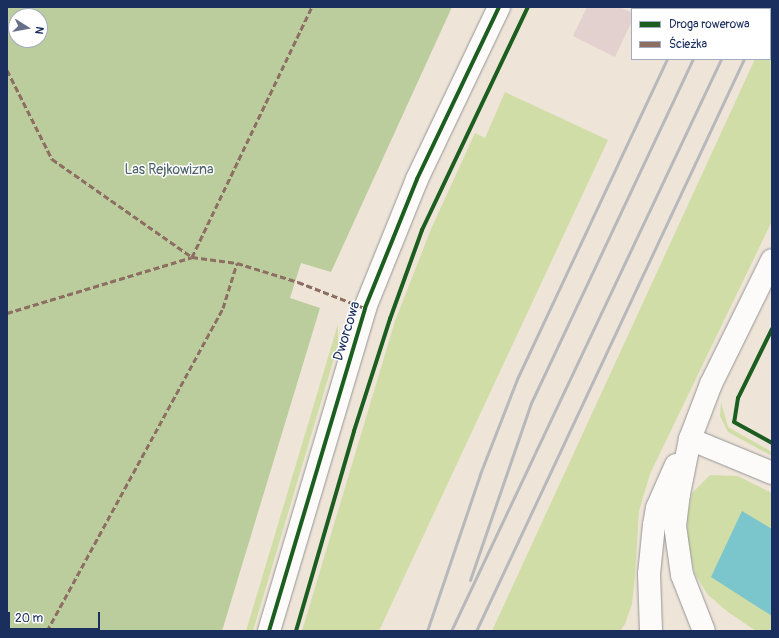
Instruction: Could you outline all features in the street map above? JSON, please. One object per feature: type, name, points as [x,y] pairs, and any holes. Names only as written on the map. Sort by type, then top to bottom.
[{"type":"street","name":"Dworcowa","points":[[269,631],[365,308],[417,179],[499,7]]},
{"type":"street","points":[[651,631],[649,574],[657,508],[676,464],[690,439],[711,384],[772,260]]},
{"type":"street","points":[[690,439],[772,473]]},
{"type":"street","points":[[690,439],[679,494],[676,543],[682,575],[704,631]]},
{"type":"green space","name":"Las Rejkowizna","points":[[7,7],[452,7],[331,272],[301,263],[290,298],[320,308],[222,631],[7,631]]},
{"type":"green space","points":[[772,21],[772,221],[650,474],[639,511],[632,604],[625,624],[620,631],[492,631],[755,60],[771,60]]},
{"type":"green space","points":[[505,92],[608,140],[379,631],[302,631],[395,321],[431,229],[475,133],[485,138]]},
{"type":"green space","points":[[338,324],[338,345],[253,631],[246,631]]},
{"type":"green space","points":[[721,402],[728,427],[772,452],[772,456],[728,432],[720,416]]},
{"type":"green space","points":[[710,475],[738,476],[772,493],[772,631],[756,631],[728,612],[708,595],[695,574],[688,543],[687,517],[692,493]]},
{"type":"water","points":[[742,511],[772,529],[772,616],[711,577]]},
{"type":"building","points":[[587,7],[620,7],[631,12],[631,23],[615,57],[573,36]]},
{"type":"railway","points":[[427,631],[480,474],[517,379],[667,60]]},
{"type":"railway","points":[[470,580],[531,403],[693,60]]},
{"type":"railway","points":[[451,631],[721,60]]},
{"type":"railway","points":[[476,631],[744,60]]},
{"type":"marked path","points":[[7,70],[52,159],[192,257],[312,7]]},
{"type":"marked path","points":[[7,313],[192,257],[237,263],[298,282],[365,308]]},
{"type":"marked path","points":[[47,631],[223,308],[237,263]]},
{"type":"cycle path","points":[[269,631],[365,308],[417,179],[499,7]]},
{"type":"cycle path","points":[[296,631],[354,431],[390,319],[422,230],[528,7]]},
{"type":"cycle path","points":[[772,329],[738,398],[734,422],[772,443]]}]
